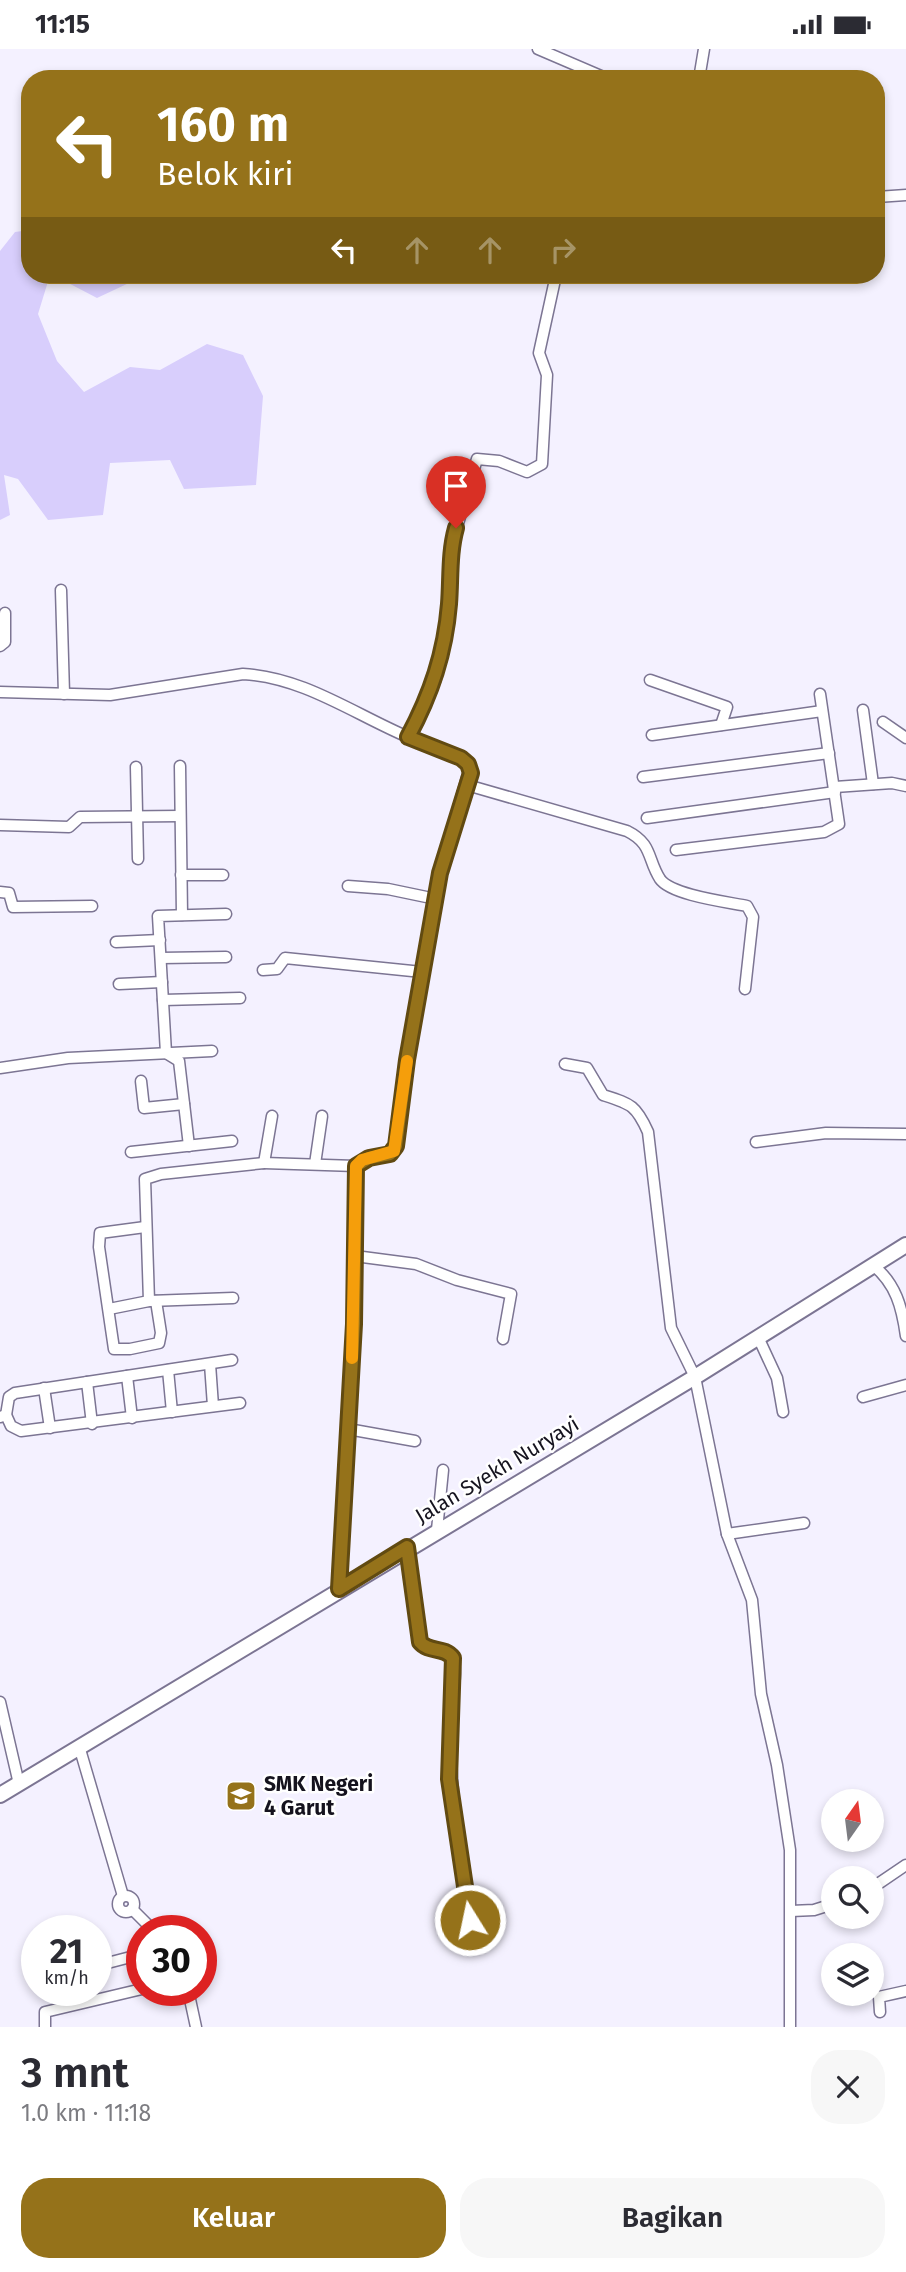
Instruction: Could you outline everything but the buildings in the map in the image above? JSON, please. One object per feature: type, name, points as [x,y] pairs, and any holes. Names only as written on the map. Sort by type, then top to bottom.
[{"type":"main road","name":"Jalan Syekh Nuryayi","points":[[0,1795],[407,1547],[695,1377],[906,1245]]},
{"type":"street","points":[[538,49],[587,70]]},
{"type":"street","points":[[700,70],[704,49]]},
{"type":"street","points":[[885,196],[906,195]]},
{"type":"street","points":[[408,737],[435,681],[446,635],[452,544],[477,459],[506,463],[527,472],[542,464],[547,375],[539,353],[554,284]]},
{"type":"street","points":[[61,590],[64,694]]},
{"type":"street","points":[[0,646],[5,642],[5,613]]},
{"type":"street","points":[[0,692],[110,695],[243,674],[261,675],[308,689],[465,761],[470,767],[467,785],[446,849],[436,899],[394,1151],[362,1160],[356,1166],[355,1256],[339,1589]]},
{"type":"street","points":[[650,680],[727,707],[721,725]]},
{"type":"street","points":[[676,850],[824,832],[839,824],[820,694]]},
{"type":"street","points":[[863,710],[873,784]]},
{"type":"street","points":[[652,735],[822,711]]},
{"type":"street","points":[[883,722],[906,738]]},
{"type":"street","points":[[643,777],[829,753]]},
{"type":"street","points":[[180,766],[182,915]]},
{"type":"street","points":[[136,767],[138,859]]},
{"type":"street","points":[[647,818],[873,784],[892,783],[906,786]]},
{"type":"street","points":[[467,785],[627,831],[643,842],[659,877],[669,886],[747,906],[753,917],[745,989]]},
{"type":"street","points":[[0,825],[69,827],[80,817],[180,816]]},
{"type":"street","points":[[181,875],[223,875]]},
{"type":"street","points":[[348,886],[388,889],[436,899]]},
{"type":"street","points":[[0,892],[9,893],[13,907],[92,906]]},
{"type":"street","points":[[166,1053],[158,916],[226,914]]},
{"type":"street","points":[[117,942],[160,940]]},
{"type":"street","points":[[160,958],[226,957]]},
{"type":"street","points":[[263,970],[278,969],[285,958],[422,972]]},
{"type":"street","points":[[119,984],[162,982]]},
{"type":"street","points":[[163,1000],[240,998]]},
{"type":"street","points":[[0,1068],[68,1058],[212,1051]]},
{"type":"street","points":[[166,1053],[179,1061],[189,1146]]},
{"type":"street","points":[[565,1064],[587,1068],[603,1094],[628,1103],[639,1112],[648,1132],[670,1322],[695,1377],[727,1534],[752,1600],[761,1695],[777,1765],[790,1850],[790,2027]]},
{"type":"street","points":[[141,1081],[145,1108],[184,1104]]},
{"type":"street","points":[[264,1163],[272,1116]]},
{"type":"street","points":[[316,1164],[322,1116]]},
{"type":"street","points":[[757,1142],[827,1133],[906,1134]]},
{"type":"street","points":[[131,1152],[232,1140]]},
{"type":"street","points":[[145,1227],[100,1233],[99,1247],[114,1349],[157,1345],[160,1333],[152,1301],[145,1227],[144,1183],[150,1176],[264,1163],[356,1166]]},
{"type":"street","points":[[355,1256],[416,1264],[457,1280],[510,1294],[503,1339]]},
{"type":"street","points":[[873,1265],[884,1273],[897,1295],[906,1336]]},
{"type":"street","points":[[109,1309],[152,1301],[233,1299]]},
{"type":"street","points":[[758,1337],[776,1378],[783,1412]]},
{"type":"street","points":[[232,1360],[44,1388],[9,1397],[3,1416],[15,1430],[50,1428],[240,1402]]},
{"type":"street","points":[[210,1364],[213,1406]]},
{"type":"street","points":[[168,1370],[172,1412]]},
{"type":"street","points":[[127,1376],[132,1418]]},
{"type":"street","points":[[87,1382],[92,1424]]},
{"type":"street","points":[[863,1397],[906,1385]]},
{"type":"street","points":[[44,1388],[50,1428]]},
{"type":"street","points":[[348,1429],[415,1441]]},
{"type":"street","points":[[437,1529],[443,1470]]},
{"type":"street","points":[[727,1534],[804,1523]]},
{"type":"street","points":[[407,1547],[420,1642],[428,1649],[450,1654],[455,1665],[450,1711],[449,1779],[470,1920]]},
{"type":"street","points":[[0,1702],[19,1784]]},
{"type":"street","points":[[79,1746],[123,1896],[133,1900],[132,1909],[138,1915]]},
{"type":"street","points":[[884,1880],[906,1865]]},
{"type":"street","points":[[792,1912],[821,1908]]},
{"type":"street","points":[[880,2012],[879,1997],[906,1991]]},
{"type":"street","points":[[45,2027],[45,2012],[126,1993]]},
{"type":"street","points":[[191,2006],[196,2027]]},
{"type":"shaded area","points":[[21,231],[21,284],[47,284],[38,314],[57,361],[84,392],[130,367],[160,370],[207,344],[243,355],[263,396],[256,485],[184,489],[170,460],[110,463],[103,515],[48,520],[18,479],[4,475],[10,515],[0,520],[0,251],[15,232]]},
{"type":"shaded area","points":[[70,284],[127,284],[97,298]]},
{"type":"slow traffic","points":[[352,1358],[356,1166],[362,1160],[384,1156],[394,1151],[407,1061]]},
{"type":"place","name":"SMK Negeri 4 Garut","points":[[241,1796]]},
{"type":"route","points":[[456,528],[452,544],[446,635],[435,681],[408,737],[461,758],[470,767],[471,773],[440,873],[407,1060],[396,1146],[390,1154],[362,1160],[356,1166],[354,1324],[339,1589],[407,1547],[420,1642],[428,1649],[445,1651],[453,1658],[455,1665],[450,1711],[449,1779],[456,1843],[470,1920]]}]
